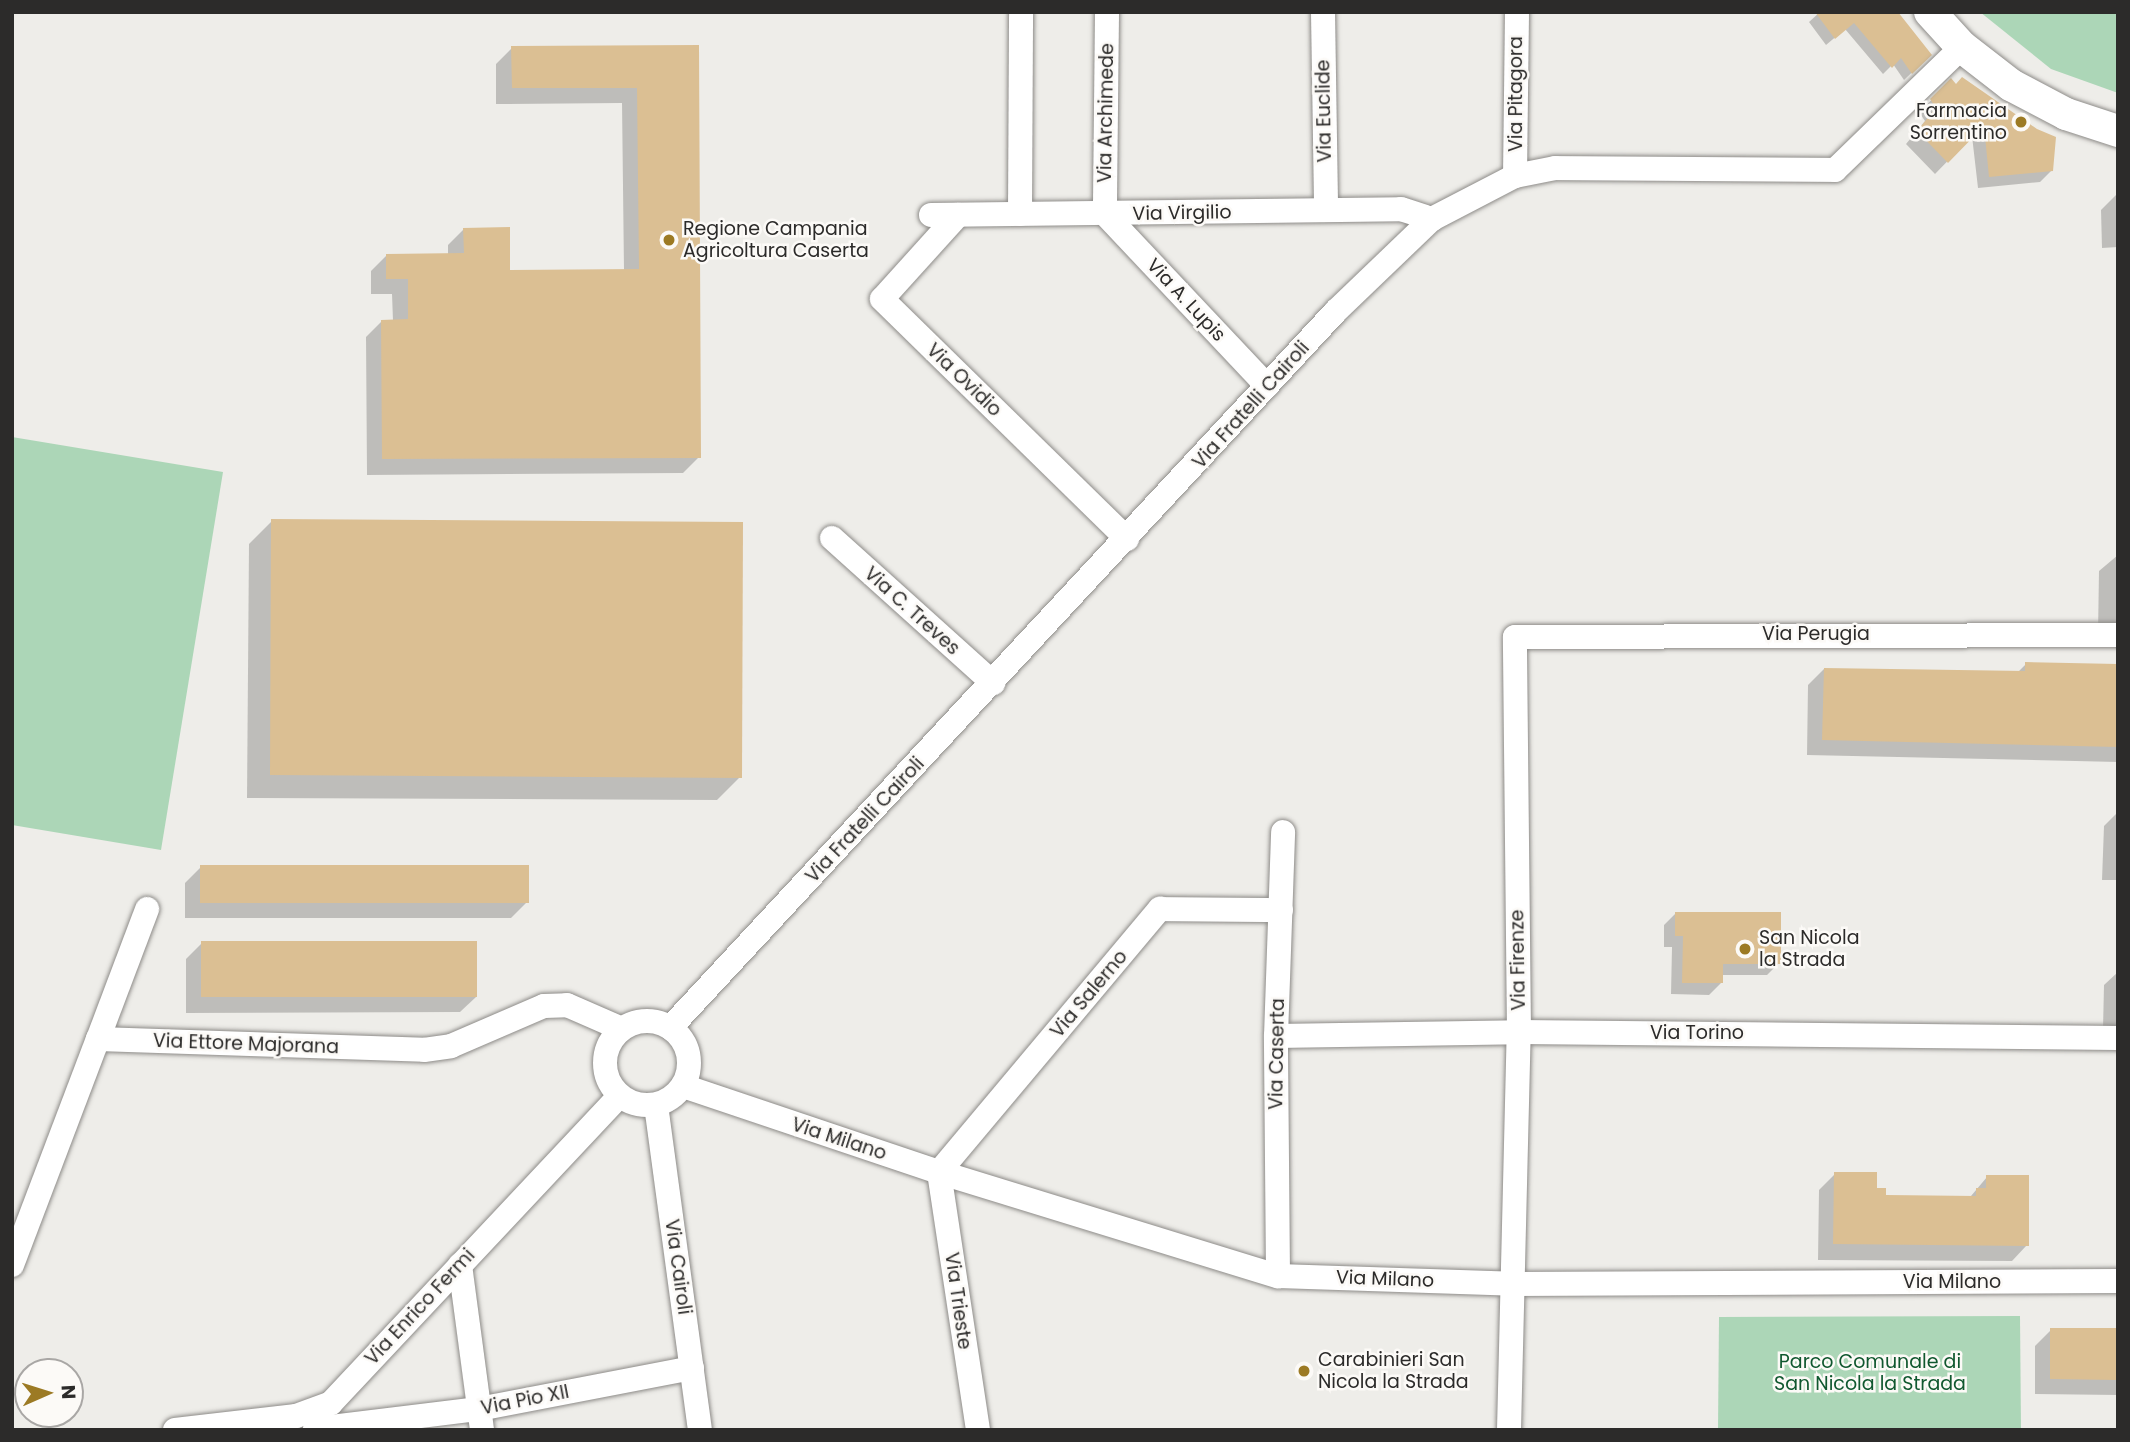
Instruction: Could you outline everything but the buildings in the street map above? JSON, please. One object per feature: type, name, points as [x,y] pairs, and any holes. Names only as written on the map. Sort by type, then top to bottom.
[{"type":"street","points":[[1020,214],[1021,12]]},
{"type":"street","name":"Via Archimede","points":[[1105,214],[1107,12]]},
{"type":"street","name":"Via Euclide","points":[[1322,12],[1326,210]]},
{"type":"street","name":"Via Pitagora","points":[[1515,176],[1517,12]]},
{"type":"street","points":[[1930,12],[1962,47],[2011,85],[2066,114],[2118,131]]},
{"type":"street","name":"Via Fratelli Cairoli","points":[[670,1028],[993,684],[1336,311],[1432,219],[1515,176],[1555,168],[1835,170],[1962,47]]},
{"type":"street","name":"Via Virgilio","points":[[931,215],[1401,209],[1432,219]]},
{"type":"street","name":"Via A. Lupis","points":[[1105,214],[1268,386]]},
{"type":"street","name":"Via Ovidio","points":[[957,215],[882,299],[1127,539]]},
{"type":"street","name":"Via C. Treves","points":[[832,538],[993,684]]},
{"type":"street","name":"Via Perugia","points":[[1515,637],[2118,635]]},
{"type":"street","name":"Via Firenze","points":[[1509,1430],[1519,1032],[1515,637]]},
{"type":"street","name":"Via Caserta","points":[[1278,1276],[1276,1036],[1283,832]]},
{"type":"street","points":[[12,1265],[148,909]]},
{"type":"street","name":"Via Salerno","points":[[939,1172],[1160,909],[1281,910]]},
{"type":"street","name":"Via Ettore Majorana","points":[[98,1040],[424,1050],[451,1046],[544,1006],[568,1005],[622,1029]]},
{"type":"street","points":[[646,1021],[670,1028],[688,1055],[682,1086],[656,1105],[636,1105],[619,1096],[610,1084],[605,1062],[611,1041],[622,1029],[646,1021]]},
{"type":"street","name":"Via Torino","points":[[1276,1036],[1519,1032],[2118,1038]]},
{"type":"street","name":"Via Milano","points":[[682,1086],[939,1172],[1278,1276],[1513,1284],[2118,1281]]},
{"type":"street","name":"Via Enrico Fermi","points":[[175,1430],[314,1424],[619,1096]]},
{"type":"street","name":"Via Cairoli","points":[[656,1105],[700,1430]]},
{"type":"street","name":"Via Trieste","points":[[939,1172],[978,1430]]},
{"type":"street","points":[[460,1265],[481,1420]]},
{"type":"street","name":"Via Pio XII","points":[[314,1424],[481,1420],[692,1368]]},
{"type":"green space","points":[[1980,12],[2118,12],[2118,93],[2051,69]]},
{"type":"green space","points":[[12,437],[223,472],[161,850],[12,825]]},
{"type":"green space","name":"Parco Comunale di San Nicola la Strada","points":[[2020,1316],[2021,1430],[1718,1430],[1719,1317]]},
{"type":"place","name":"Farmacia Sorrentino","points":[[2021,122]]},
{"type":"place","name":"Regione Campania Agricoltura Caserta","points":[[669,240]]},
{"type":"place","name":"San Nicola la Strada","points":[[1745,949]]},
{"type":"place","name":"Carabinieri San Nicola la Strada","points":[[1304,1371]]}]
